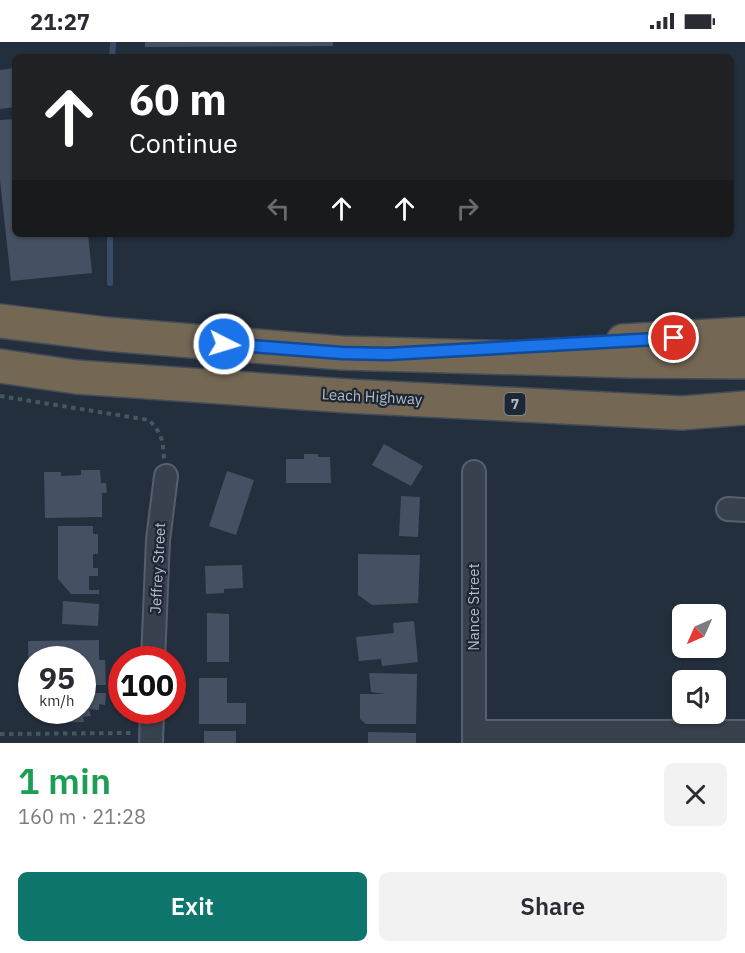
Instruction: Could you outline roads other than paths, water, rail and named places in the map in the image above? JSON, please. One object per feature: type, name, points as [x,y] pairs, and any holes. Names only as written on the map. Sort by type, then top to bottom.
[{"type":"highway","points":[[0,321],[117,335],[342,353],[630,362],[745,362]]},
{"type":"highway","points":[[388,354],[745,334]]},
{"type":"highway","name":"Leach Highway","points":[[0,366],[76,377],[348,396],[682,413],[745,408]]},
{"type":"highway","points":[[682,413],[745,418]]},
{"type":"street","name":"Nance Street","points":[[474,472],[474,737]]},
{"type":"street","name":"Jeffrey Street","points":[[154,646],[158,540],[166,476]]},
{"type":"street","points":[[474,737],[745,732]]},
{"type":"waterway","points":[[112,54],[113,44]]},
{"type":"waterway","points":[[110,237],[110,283]]}]
